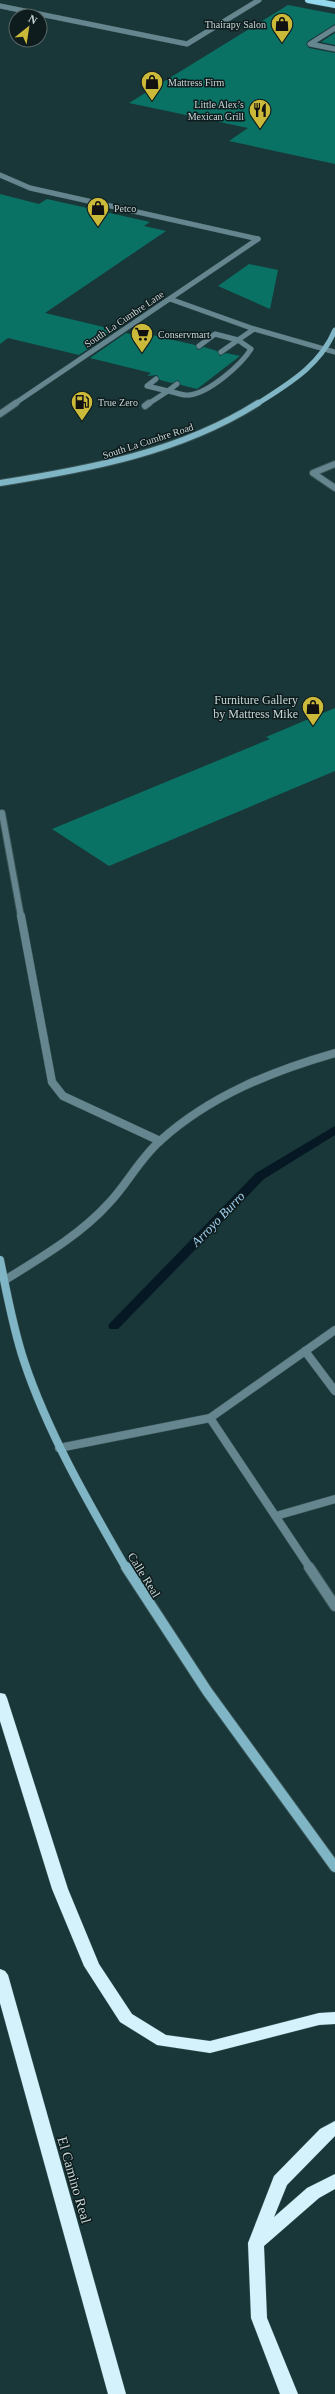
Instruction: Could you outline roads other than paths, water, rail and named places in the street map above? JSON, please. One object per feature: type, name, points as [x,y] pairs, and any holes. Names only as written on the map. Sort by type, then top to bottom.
[{"type":"highway","points":[[0,1698],[60,1889],[92,1966],[126,2018],[164,2041],[210,2047],[319,2019],[335,2018]]},
{"type":"highway","name":"El Camino Real","points":[[0,1975],[117,2394]]},
{"type":"highway","points":[[289,2394],[259,2318],[256,2243],[280,2181],[326,2134],[335,2128]]},
{"type":"highway","points":[[256,2243],[313,2194],[335,2180]]},
{"type":"main road","points":[[308,0],[335,5]]},
{"type":"street","name":"South La Cumbre Road","points":[[0,483],[70,472],[115,462],[196,435],[233,419],[266,400],[294,380],[316,361],[327,348],[335,330]]},
{"type":"street","name":"Calle Real","points":[[0,1260],[17,1334],[29,1375],[59,1448],[110,1543],[175,1647],[335,1867]]},
{"type":"lane","points":[[0,6],[187,44],[259,0]]},
{"type":"lane","points":[[335,28],[310,44],[335,49]]},
{"type":"lane","name":"South La Cumbre Lane","points":[[0,175],[30,188],[258,239],[0,414]]},
{"type":"lane","points":[[170,299],[254,329],[327,348],[335,352]]},
{"type":"lane","points":[[221,352],[254,329]]},
{"type":"lane","points":[[156,379],[147,386],[190,395],[205,388],[238,366],[248,356],[252,349],[238,340],[215,334],[199,346]]},
{"type":"lane","points":[[145,406],[177,384]]},
{"type":"lane","points":[[335,464],[313,472],[335,488]]},
{"type":"lane","points":[[2,813],[52,1082],[63,1096],[160,1141]]},
{"type":"lane","points":[[4,1280],[53,1251],[104,1210],[160,1141],[190,1118],[261,1076],[335,1053]]},
{"type":"lane","points":[[59,1448],[210,1418],[335,1330]]},
{"type":"lane","points":[[305,1351],[335,1391]]},
{"type":"lane","points":[[210,1418],[335,1606]]},
{"type":"lane","points":[[276,1516],[335,1499]]},
{"type":"waterway","name":"Arroyo Burro","points":[[114,1326],[260,1176],[335,1130]]},
{"type":"place","name":"Thairapy Salon","points":[[282,44]]},
{"type":"place","name":"Mattress Firm","points":[[152,102]]},
{"type":"place","name":"Little Alex’s Mexican Grill","points":[[260,130]]},
{"type":"place","name":"Petco","points":[[98,228]]},
{"type":"place","name":"Conservmart","points":[[142,354]]},
{"type":"place","name":"True Zero","points":[[82,422]]},
{"type":"place","name":"Furniture Gallery by Mattress Mike","points":[[313,726]]}]
